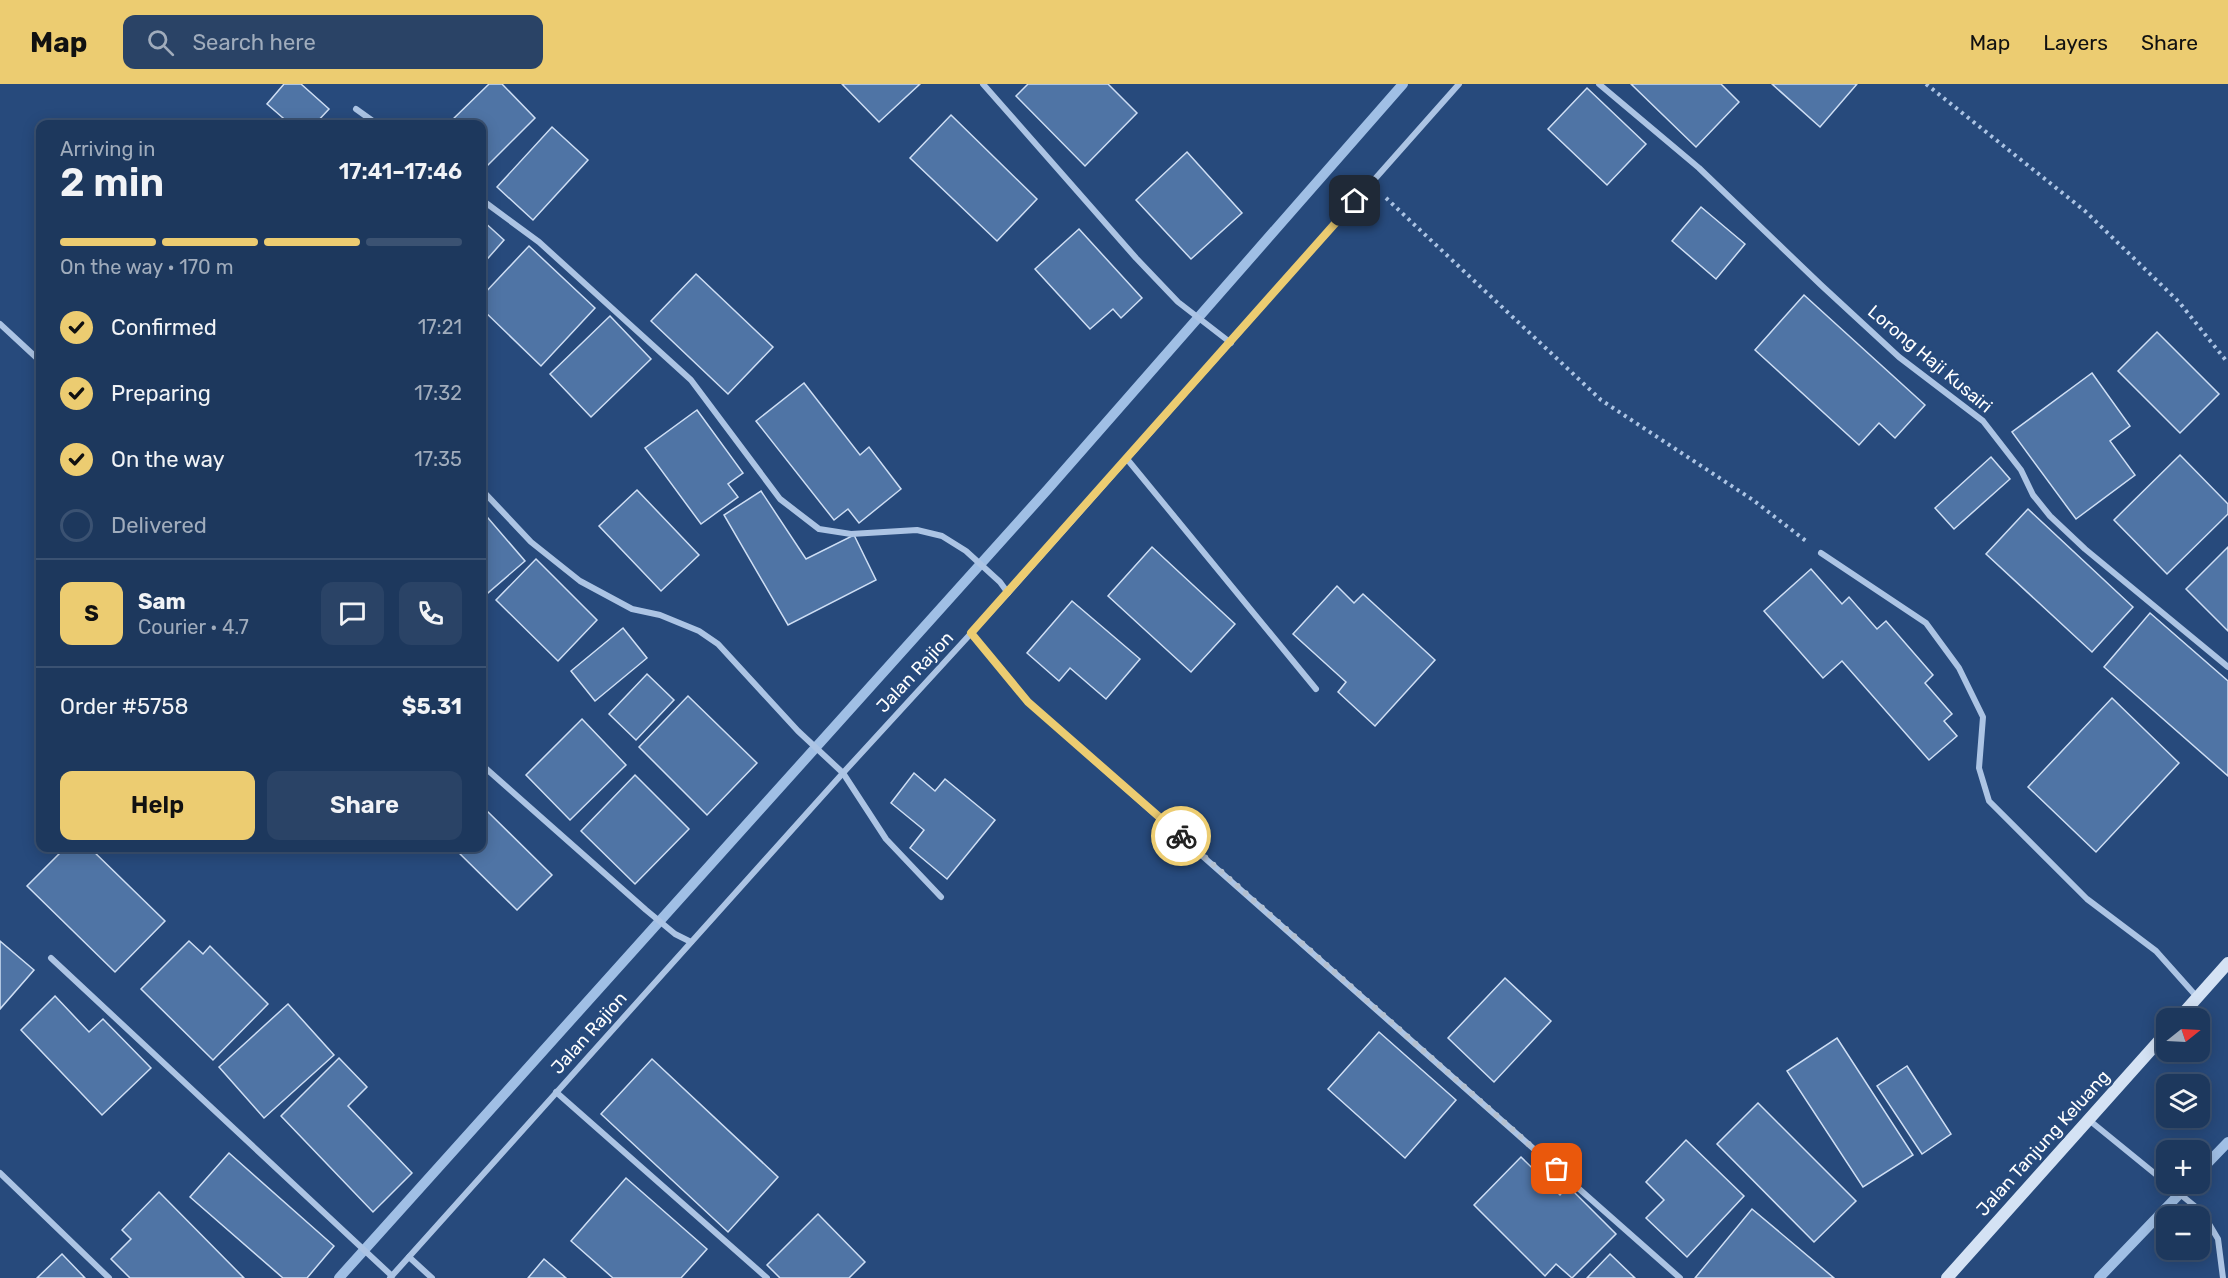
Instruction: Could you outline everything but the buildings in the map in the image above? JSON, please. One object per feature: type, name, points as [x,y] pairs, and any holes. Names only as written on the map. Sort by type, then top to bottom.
[{"type":"main road","points":[[2188,1008],[2228,963]]},
{"type":"main road","name":"Jalan Tanjung Keluang","points":[[1947,1278],[2156,1044]]},
{"type":"street","points":[[983,84],[1136,258],[1178,302],[1231,343]]},
{"type":"street","name":"Jalan Rajion","points":[[391,1277],[843,773],[1008,593],[1459,84]]},
{"type":"street","name":"Lorong Haji Kusairi","points":[[1599,84],[1699,168],[1899,357],[1983,421],[2021,470],[2033,495],[2050,516],[2085,549],[2228,667]]},
{"type":"street","points":[[356,109],[371,120]]},
{"type":"street","points":[[486,203],[539,243],[691,380],[780,499],[819,529],[851,534],[917,530],[942,536],[966,551],[1000,582],[1008,593]]},
{"type":"street","points":[[0,324],[36,357]]},
{"type":"street","points":[[1127,459],[1316,689]]},
{"type":"street","points":[[486,494],[531,542],[580,581],[632,609],[660,615],[699,631],[718,644],[798,731],[843,773],[886,839],[941,897]]},
{"type":"street","points":[[1821,553],[1926,623],[1959,668],[1983,717],[1979,768],[1989,801],[2087,899],[2157,951],[2198,997]]},
{"type":"street","points":[[971,633],[1028,702],[1680,1278]]},
{"type":"street","points":[[486,769],[646,910],[675,934],[691,942]]},
{"type":"street","points":[[51,958],[391,1277]]},
{"type":"street","points":[[556,1092],[767,1278]]},
{"type":"street","points":[[2089,1119],[2202,1212],[2218,1239],[2223,1278]]},
{"type":"street","points":[[0,1173],[109,1278]]},
{"type":"street","points":[[409,1257],[432,1278]]},
{"type":"path","points":[[1926,84],[2085,211],[2179,302],[2228,363]]},
{"type":"path","points":[[1370,183],[1601,400],[1754,500],[1821,553]]},
{"type":"waterway","points":[[339,1278],[1048,489],[1403,84]]},
{"type":"waterway","points":[[2210,1161],[2228,1142]]},
{"type":"waterway","points":[[2099,1278],[2179,1194]]},
{"type":"way so far","points":[[1181,836],[1557,1169]]},
{"type":"route","points":[[1181,836],[1028,702],[971,633],[1355,201]]}]
